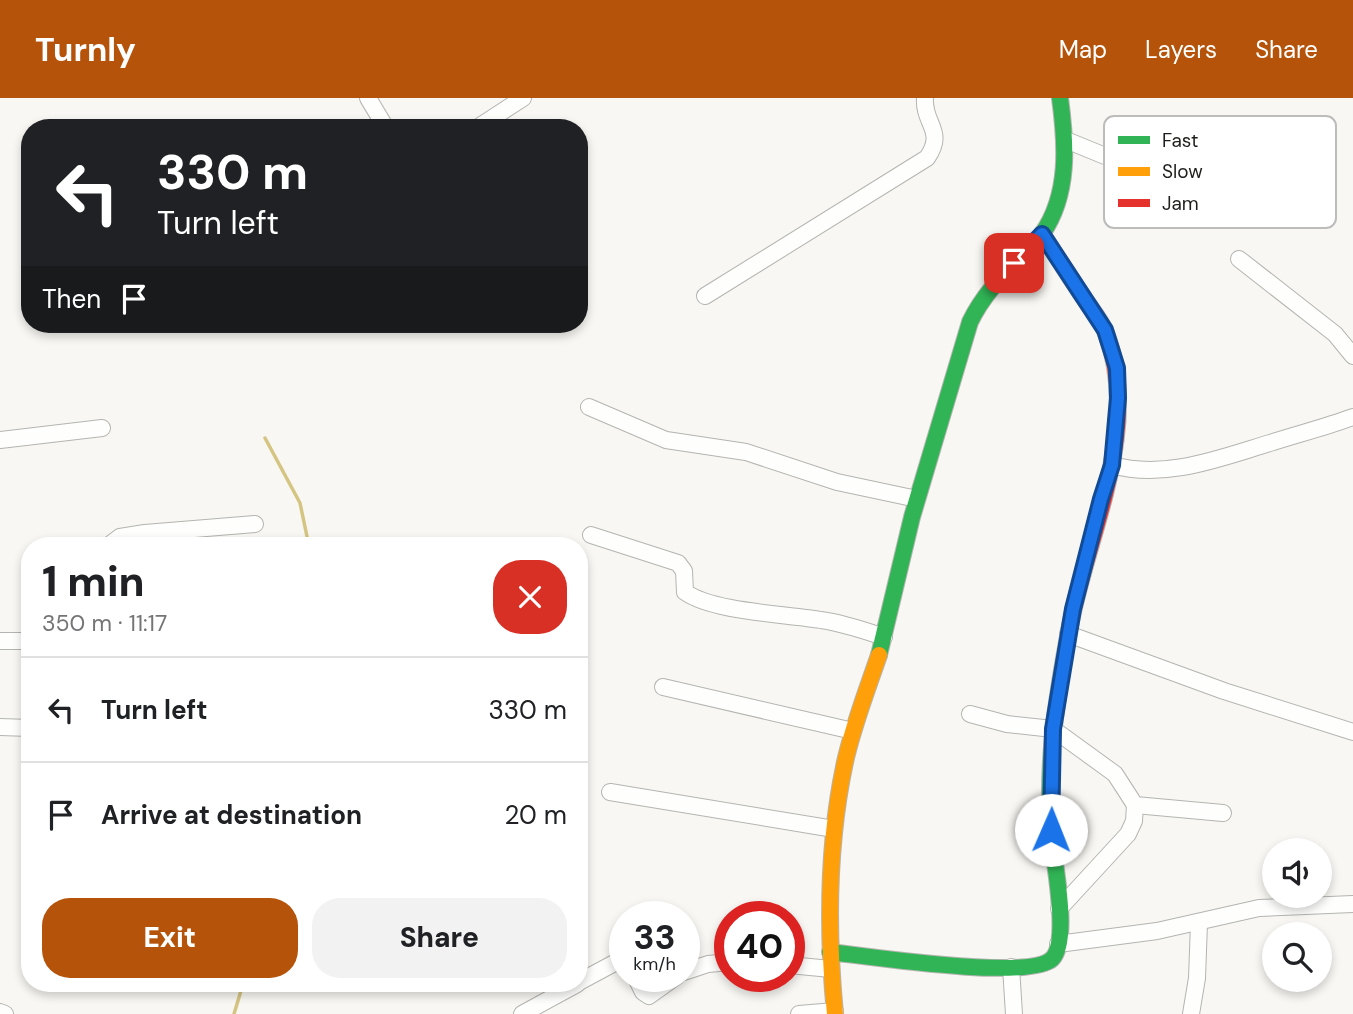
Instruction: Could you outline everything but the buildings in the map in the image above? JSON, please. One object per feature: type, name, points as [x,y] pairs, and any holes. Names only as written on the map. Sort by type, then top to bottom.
[{"type":"street","points":[[368,98],[381,119]]},
{"type":"street","points":[[491,119],[523,98]]},
{"type":"street","points":[[705,296],[927,158],[934,148],[936,138],[925,98]]},
{"type":"street","points":[[799,1014],[835,1012],[830,952],[834,829],[845,762],[884,636],[917,499],[971,322],[979,304],[1001,276],[1042,234],[1061,189],[1066,140],[1060,98]]},
{"type":"street","points":[[1066,140],[1104,155]]},
{"type":"street","points":[[830,952],[928,963],[1011,967],[1043,964],[1053,957],[1058,944],[1059,909],[1051,830],[1053,729],[1068,634],[1112,465],[1118,398],[1117,368],[1111,343],[1042,234]]},
{"type":"street","points":[[1240,259],[1335,334],[1353,356]]},
{"type":"street","points":[[589,407],[666,440],[746,452],[837,482],[917,499]]},
{"type":"street","points":[[1112,465],[1151,471],[1191,465],[1353,417]]},
{"type":"street","points":[[0,440],[103,428]]},
{"type":"street","points":[[120,537],[255,524]]},
{"type":"street","points":[[591,535],[678,562],[684,571],[685,592],[691,595],[723,606],[832,622],[884,636]]},
{"type":"street","points":[[1068,634],[1224,691],[1353,732]]},
{"type":"street","points":[[0,641],[21,641]]},
{"type":"street","points":[[663,687],[853,731]]},
{"type":"street","points":[[970,714],[1007,723],[1053,729],[1115,774],[1135,805],[1134,821],[1128,834],[1059,909]]},
{"type":"street","points":[[0,727],[21,728]]},
{"type":"street","points":[[610,792],[834,829]]},
{"type":"street","points":[[1135,805],[1223,813]]},
{"type":"street","points":[[1058,944],[1157,931],[1259,908],[1353,904]]},
{"type":"street","points":[[1191,1014],[1197,978],[1199,923]]},
{"type":"street","points":[[588,978],[609,966]]},
{"type":"street","points":[[805,967],[831,969]]},
{"type":"street","points":[[1011,967],[1014,1014]]},
{"type":"street","points":[[522,1014],[562,992]]},
{"type":"waterway","points":[[265,438],[300,503],[307,537]]},
{"type":"waterway","points":[[234,1014],[241,992]]},
{"type":"traffic: fast","points":[[879,655],[912,517],[970,322],[992,288],[1042,234],[1057,202],[1064,168],[1060,98]]},
{"type":"traffic: fast","points":[[830,952],[981,968],[1037,965],[1052,959],[1057,950],[1061,923],[1051,821],[1051,765],[1056,709],[1070,626]]},
{"type":"traffic: slow","points":[[835,1014],[830,920],[835,825],[848,749],[879,655]]},
{"type":"traffic: jam","points":[[1042,234],[1102,325],[1116,369],[1118,406],[1115,443],[1099,517],[1070,626]]},
{"type":"route","points":[[1014,263],[1042,234],[1105,330],[1117,368],[1118,398],[1112,465],[1073,609],[1053,729],[1051,830]]}]
